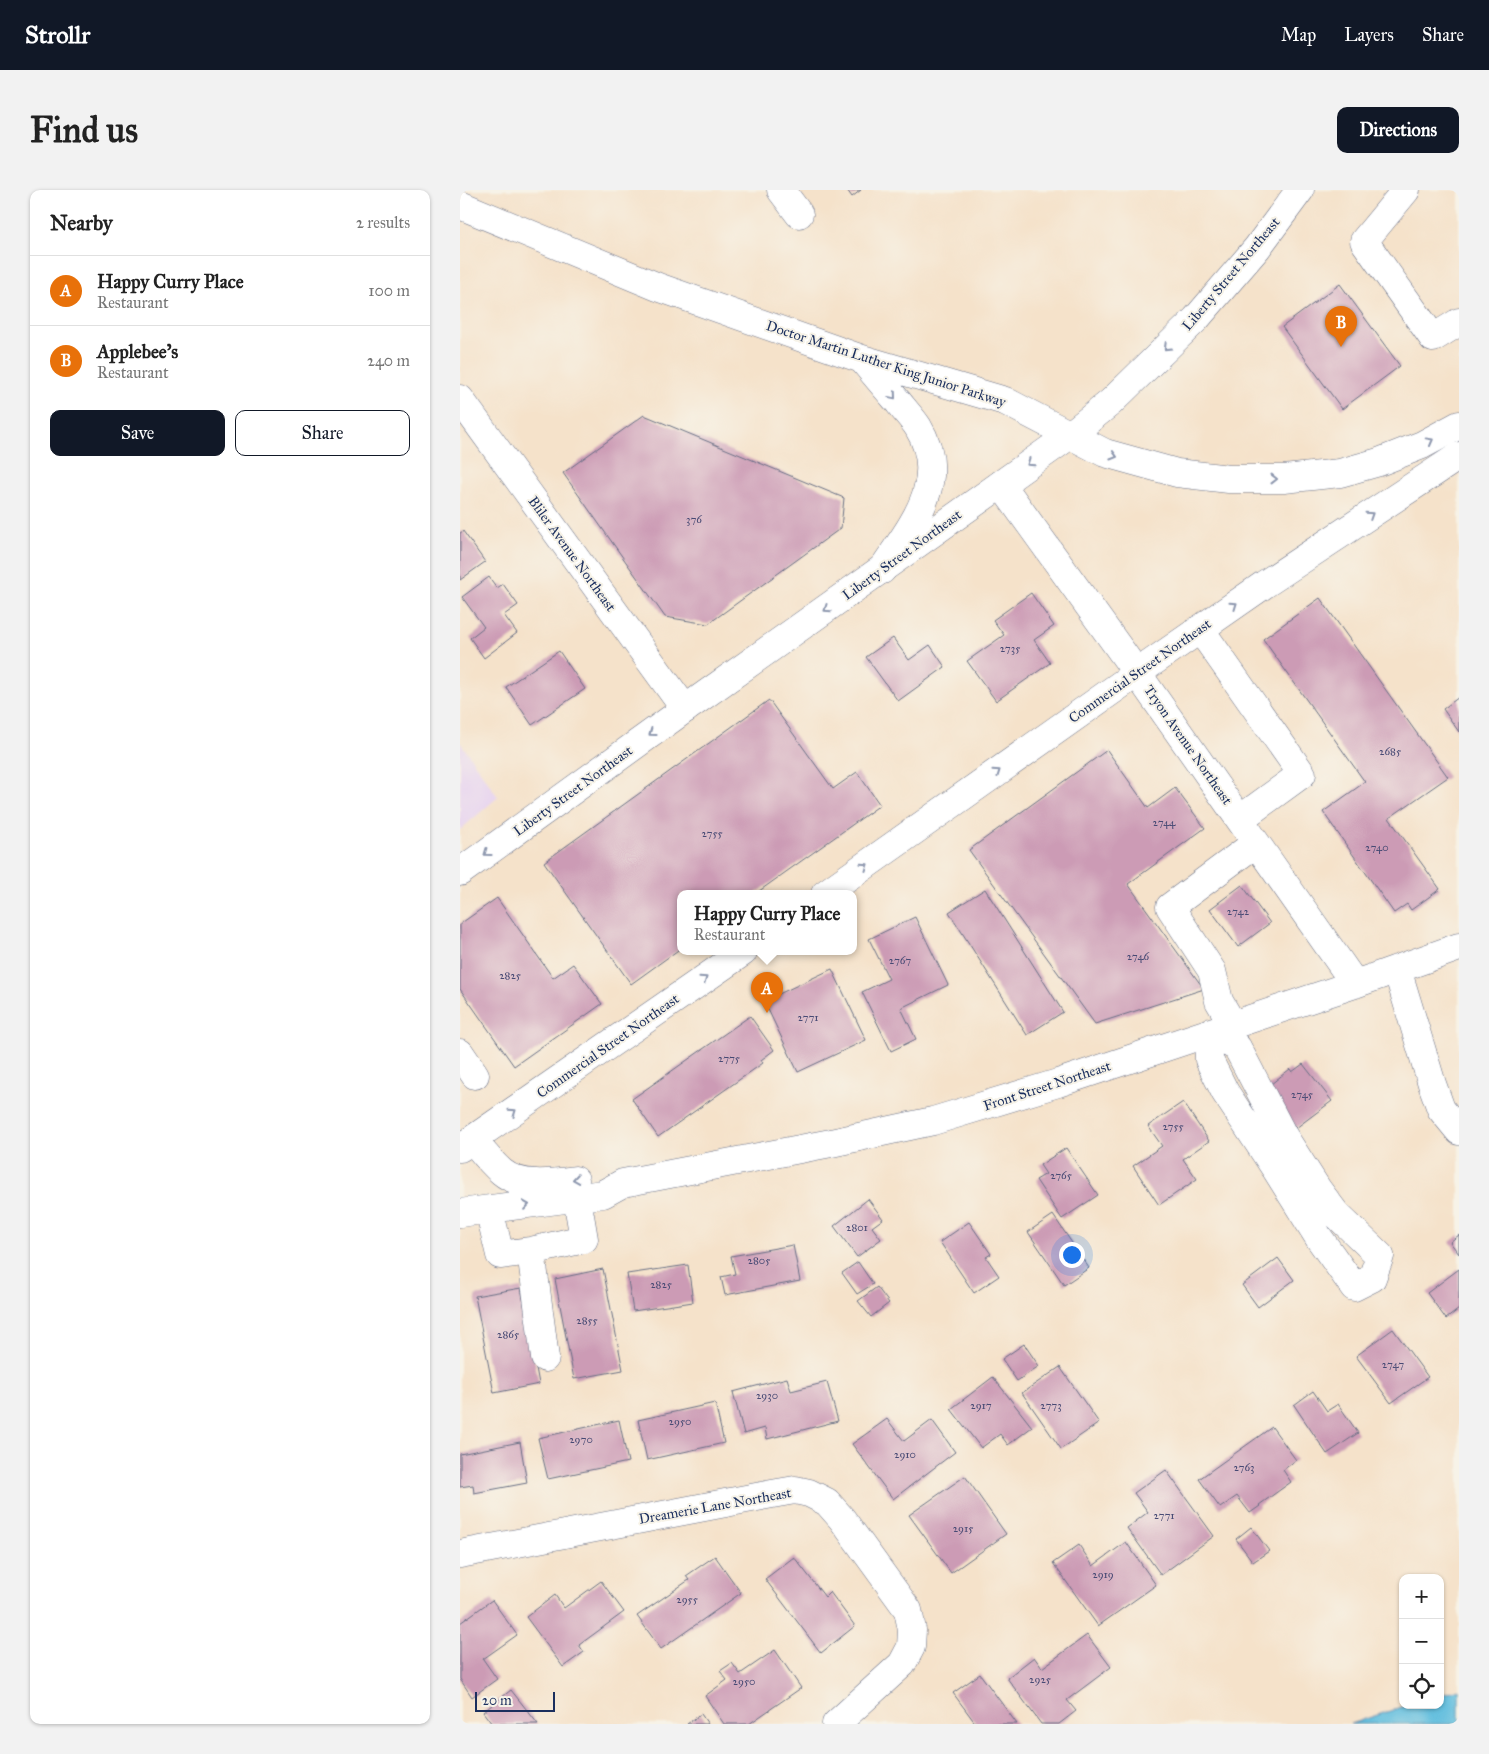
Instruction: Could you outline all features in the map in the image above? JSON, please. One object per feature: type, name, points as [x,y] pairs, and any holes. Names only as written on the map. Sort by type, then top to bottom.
[{"type":"main road","points":[[781,190],[799,214]]},
{"type":"main road","name":"Liberty Street Northeast","points":[[460,872],[1070,435],[1111,402],[1196,319],[1257,248],[1300,190]]},
{"type":"main road","points":[[1406,190],[1364,241],[1433,338],[1459,322]]},
{"type":"main road","name":"Doctor Martin Luther King Junior Parkway","points":[[460,205],[658,287],[862,359],[1005,401],[1105,453],[1177,473],[1229,479],[1284,479],[1340,473],[1379,462],[1422,445],[1459,425]]},
{"type":"main road","points":[[862,359],[918,426],[927,444],[931,464],[929,486],[923,504],[914,522],[882,570]]},
{"type":"main road","name":"Bliler Avenue Northeast","points":[[460,399],[685,709]]},
{"type":"main road","name":"Commercial Street Northeast","points":[[831,890],[1265,584],[1459,456]]},
{"type":"main road","name":"Tryon Avenue Northeast","points":[[1001,484],[1137,673],[1355,984]]},
{"type":"main road","points":[[1200,629],[1302,774],[1240,820]]},
{"type":"main road","points":[[1221,1029],[1237,1047],[1283,1135],[1318,1190],[1336,1214],[1380,1256],[1372,1278],[1354,1287],[1319,1238],[1278,1171],[1225,1092],[1209,1060],[1221,1029],[1219,1001],[1212,971],[1170,906],[1256,843]]},
{"type":"main road","name":"Front Street Northeast","points":[[460,1213],[603,1194],[623,1183],[822,1145],[933,1121],[1058,1083],[1355,984],[1459,947]]},
{"type":"main road","name":"Commercial Street Northeast","points":[[467,1144],[739,955]]},
{"type":"main road","points":[[1397,969],[1435,1092],[1442,1109],[1459,1131]]},
{"type":"main road","name":"Front Street Northeast","points":[[467,1144],[504,1174],[514,1179],[544,1184],[602,1175],[623,1183]]},
{"type":"main road","points":[[489,1209],[500,1255],[531,1251],[584,1240],[576,1198]]},
{"type":"main road","points":[[531,1251],[545,1358]]},
{"type":"main road","name":"Dreamerie Lane Northeast","points":[[460,1554],[772,1494],[795,1490],[810,1493],[827,1502],[842,1519],[908,1610],[912,1630],[910,1648],[902,1664],[836,1724]]},
{"type":"shaded area","points":[[460,742],[498,797],[460,830]]},
{"type":"water","points":[[1459,1689],[1459,1724],[1350,1724],[1399,1708],[1444,1709],[1444,1694]]},
{"type":"building","points":[[847,190],[861,190],[852,197]]},
{"type":"building","points":[[1340,284],[1400,366],[1342,409],[1282,327]]},
{"type":"building","points":[[644,415],[844,498],[841,528],[708,624],[665,617],[563,473]]},
{"type":"building","points":[[463,531],[485,562],[460,580],[460,533]]},
{"type":"building","points":[[489,577],[497,588],[503,584],[518,605],[504,615],[517,633],[484,658],[470,638],[484,627],[462,597]]},
{"type":"building","points":[[1031,593],[1054,626],[1034,640],[1050,663],[996,701],[967,661],[1004,635],[993,620]]},
{"type":"building","points":[[1320,598],[1448,777],[1389,818],[1440,889],[1411,910],[1407,904],[1394,913],[1323,812],[1365,782],[1263,639]]},
{"type":"building","points":[[893,638],[909,660],[930,645],[945,667],[898,701],[866,657]]},
{"type":"building","points":[[559,651],[585,689],[532,725],[506,687]]},
{"type":"building","points":[[1459,697],[1459,732],[1443,709]]},
{"type":"building","points":[[769,700],[833,789],[857,772],[880,805],[761,890],[677,890],[677,951],[631,984],[544,862]]},
{"type":"building","points":[[1107,750],[1148,808],[1175,788],[1205,828],[1128,884],[1204,989],[1095,1024],[969,850]]},
{"type":"building","points":[[1242,885],[1270,923],[1238,947],[1210,909]]},
{"type":"building","points":[[985,889],[1063,1012],[1027,1035],[949,912]]},
{"type":"building","points":[[497,898],[553,978],[573,964],[602,1004],[514,1066],[460,989],[460,924]]},
{"type":"building","points":[[915,917],[948,985],[901,1008],[916,1039],[891,1051],[862,992],[889,979],[869,939]]},
{"type":"building","points":[[832,969],[866,1040],[798,1072],[764,1001]]},
{"type":"building","points":[[750,1016],[774,1050],[761,1060],[763,1063],[658,1137],[632,1099]]},
{"type":"building","points":[[1303,1064],[1332,1101],[1296,1128],[1266,1088],[1290,1069],[1292,1072]]},
{"type":"building","points":[[1183,1102],[1209,1141],[1183,1159],[1197,1179],[1159,1205],[1133,1166],[1162,1146],[1148,1126]]},
{"type":"building","points":[[1066,1148],[1098,1195],[1062,1219],[1036,1180],[1046,1174],[1040,1165]]},
{"type":"building","points":[[868,1199],[883,1219],[872,1227],[881,1239],[857,1257],[834,1226]]},
{"type":"building","points":[[1053,1215],[1089,1268],[1064,1285],[1028,1232]]},
{"type":"building","points":[[969,1222],[991,1254],[986,1257],[999,1276],[974,1293],[940,1242]]},
{"type":"building","points":[[1459,1235],[1459,1254],[1450,1242]]},
{"type":"building","points":[[793,1245],[800,1281],[725,1295],[721,1277],[735,1274],[731,1256]]},
{"type":"building","points":[[1278,1258],[1294,1280],[1258,1307],[1242,1285]]},
{"type":"building","points":[[858,1262],[873,1284],[857,1294],[842,1273]]},
{"type":"building","points":[[688,1265],[693,1302],[633,1311],[627,1274]]},
{"type":"building","points":[[603,1269],[623,1370],[574,1379],[555,1279]]},
{"type":"building","points":[[1459,1269],[1459,1309],[1446,1319],[1427,1293]]},
{"type":"building","points":[[877,1287],[889,1303],[871,1317],[858,1301]]},
{"type":"building","points":[[521,1288],[539,1384],[494,1393],[475,1296]]},
{"type":"building","points":[[1393,1329],[1428,1377],[1391,1403],[1356,1356]]},
{"type":"building","points":[[1024,1344],[1039,1366],[1017,1381],[1002,1359]]},
{"type":"building","points":[[1060,1367],[1099,1423],[1061,1449],[1022,1393]]},
{"type":"building","points":[[993,1377],[1032,1427],[1008,1445],[1000,1434],[981,1448],[951,1409]]},
{"type":"building","points":[[787,1378],[791,1391],[827,1382],[838,1421],[767,1439],[765,1428],[744,1434],[733,1392]]},
{"type":"building","points":[[1313,1391],[1327,1411],[1338,1404],[1358,1433],[1327,1454],[1294,1405]]},
{"type":"building","points":[[715,1403],[724,1443],[647,1460],[638,1420]]},
{"type":"building","points":[[887,1419],[904,1441],[932,1420],[955,1452],[893,1499],[852,1444]]},
{"type":"building","points":[[619,1420],[628,1462],[548,1479],[538,1438]]},
{"type":"building","points":[[1272,1427],[1296,1460],[1283,1470],[1291,1482],[1250,1513],[1237,1496],[1220,1508],[1199,1479]]},
{"type":"building","points":[[520,1442],[527,1483],[474,1493],[473,1485],[460,1487],[460,1454]]},
{"type":"building","points":[[1166,1470],[1214,1536],[1161,1575],[1127,1528],[1148,1512],[1134,1493]]},
{"type":"building","points":[[965,1476],[1006,1534],[951,1573],[909,1515]]},
{"type":"building","points":[[1251,1527],[1269,1551],[1253,1562],[1236,1539]]},
{"type":"building","points":[[1126,1542],[1156,1585],[1098,1626],[1053,1563],[1079,1545],[1093,1566]]},
{"type":"building","points":[[715,1556],[741,1593],[661,1649],[637,1616],[689,1580],[686,1576]]},
{"type":"building","points":[[794,1557],[825,1597],[830,1592],[855,1626],[821,1653],[765,1579]]},
{"type":"building","points":[[601,1581],[624,1612],[579,1645],[584,1652],[563,1667],[526,1617],[555,1595],[564,1608]]},
{"type":"building","points":[[492,1600],[517,1635],[483,1659],[497,1679],[472,1697],[460,1679],[460,1623]]},
{"type":"building","points":[[1087,1635],[1111,1667],[1067,1700],[1076,1711],[1059,1724],[1041,1724],[1007,1678],[1034,1657],[1042,1668]]},
{"type":"building","points":[[775,1650],[801,1688],[749,1724],[724,1724],[705,1696],[727,1680],[720,1671],[732,1663],[740,1674]]},
{"type":"building","points":[[980,1674],[1017,1724],[976,1724],[953,1693]]},
{"type":"building","points":[[511,1690],[538,1724],[492,1724],[483,1712]]},
{"type":"building","points":[[701,1714],[708,1724],[687,1724]]},
{"type":"place","name":"Applebee's","points":[[1341,347]]},
{"type":"place","name":"Happy Curry Place","points":[[767,1013]]}]
